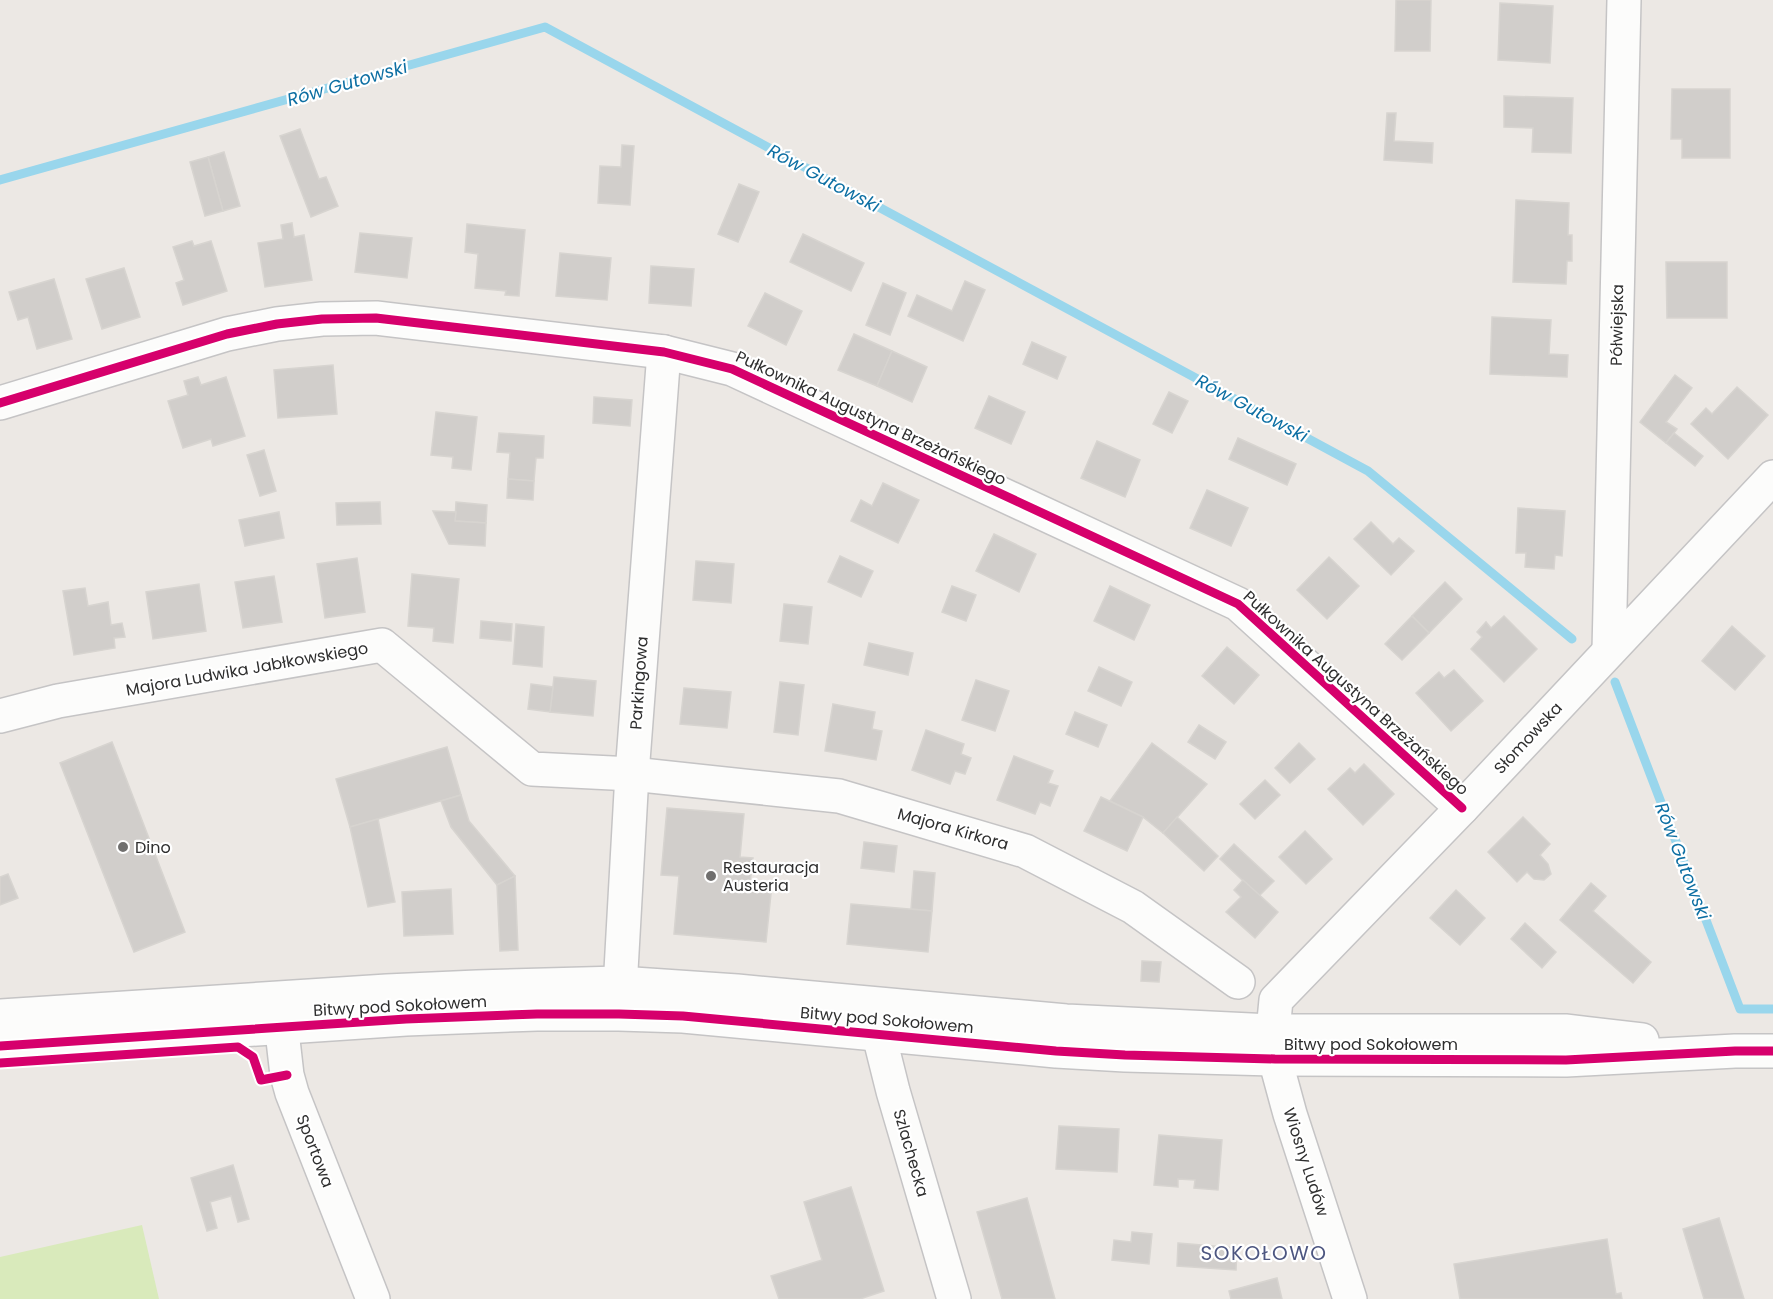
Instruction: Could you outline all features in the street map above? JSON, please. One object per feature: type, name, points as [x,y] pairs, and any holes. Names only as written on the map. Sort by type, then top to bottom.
[{"type":"street","name":"Półwiejska","points":[[1609,651],[1624,0]]},
{"type":"street","name":"Pułkownika Augustyna Brzeżańskiego","points":[[0,404],[227,334],[277,324],[322,319],[376,318],[664,352],[732,369],[1238,604],[1462,808]]},
{"type":"street","name":"Parkingowa","points":[[619,999],[632,774],[664,352]]},
{"type":"street","name":"Słomowska","points":[[1274,1045],[1276,1000],[1462,808],[1773,477]]},
{"type":"street","name":"Majora Ludwika Jabłkowskiego","points":[[0,716],[58,701],[382,645],[532,769],[632,774]]},
{"type":"street","name":"Majora Kirkora","points":[[632,774],[839,796],[1025,851],[1133,907],[1238,982]]},
{"type":"street","name":"Bitwy pod Sokołowem","points":[[0,1016],[279,1013],[537,1014],[619,999],[683,1016],[880,1020],[1125,1055],[1274,1045],[1566,1060],[1735,1051],[1773,1052]]},
{"type":"street","name":"Bitwy pod Sokołowem","points":[[0,1047],[279,1013]]},
{"type":"street","name":"Sportowa","points":[[279,1013],[287,1075],[292,1092],[373,1299]]},
{"type":"street","name":"Szlachecka","points":[[880,1020],[899,1115],[944,1296]]},
{"type":"street","name":"Wiosny Ludów","points":[[1274,1045],[1290,1114],[1350,1299]]},
{"type":"green space","points":[[142,1225],[159,1299],[0,1299],[0,1257]]},
{"type":"building","points":[[1396,0],[1431,0],[1430,51],[1395,51]]},
{"type":"building","points":[[1500,3],[1553,6],[1550,63],[1498,60]]},
{"type":"building","points":[[1672,89],[1730,89],[1730,158],[1682,158],[1682,139],[1671,139]]},
{"type":"building","points":[[1504,96],[1573,98],[1571,153],[1532,152],[1533,128],[1504,127]]},
{"type":"building","points":[[1387,113],[1396,113],[1394,141],[1433,143],[1432,163],[1384,160]]},
{"type":"building","points":[[300,129],[319,179],[326,177],[338,206],[311,217],[280,136]]},
{"type":"building","points":[[622,145],[634,146],[630,205],[598,203],[600,166],[621,167]]},
{"type":"building","points":[[224,152],[240,206],[223,211],[208,157]]},
{"type":"building","points":[[208,157],[223,211],[205,216],[190,162]]},
{"type":"building","points":[[739,184],[759,192],[738,242],[718,234]]},
{"type":"building","points":[[1516,200],[1569,203],[1568,235],[1572,235],[1572,261],[1567,261],[1566,284],[1513,282]]},
{"type":"building","points":[[292,223],[294,237],[304,235],[312,280],[265,287],[258,243],[283,239],[281,225]]},
{"type":"building","points":[[467,224],[525,230],[519,296],[505,295],[506,291],[475,288],[478,254],[465,252]]},
{"type":"building","points":[[360,233],[412,238],[407,278],[355,272]]},
{"type":"building","points":[[803,234],[864,263],[851,291],[790,262]]},
{"type":"building","points":[[192,241],[194,246],[211,241],[227,291],[183,305],[176,283],[184,280],[173,247]]},
{"type":"building","points":[[560,253],[611,258],[607,300],[556,296]]},
{"type":"building","points":[[1666,262],[1727,262],[1727,318],[1667,318]]},
{"type":"building","points":[[651,266],[694,269],[691,306],[649,303]]},
{"type":"building","points":[[124,268],[140,317],[102,329],[86,279]]},
{"type":"building","points":[[54,279],[72,339],[37,349],[28,317],[18,320],[9,292]]},
{"type":"building","points":[[965,281],[985,290],[963,341],[908,316],[917,295],[952,311]]},
{"type":"building","points":[[883,283],[906,293],[890,335],[866,325]]},
{"type":"building","points":[[765,293],[802,311],[786,345],[748,326]]},
{"type":"building","points":[[1492,317],[1551,320],[1549,354],[1568,355],[1567,377],[1490,374]]},
{"type":"building","points":[[854,334],[892,351],[877,386],[838,370]]},
{"type":"building","points":[[1032,342],[1066,357],[1057,379],[1023,364]]},
{"type":"building","points":[[892,351],[927,367],[912,402],[877,386]]},
{"type":"building","points":[[333,365],[337,414],[278,418],[274,370]]},
{"type":"building","points":[[1675,375],[1692,388],[1666,422],[1677,429],[1666,443],[1640,422]]},
{"type":"building","points":[[198,377],[201,385],[226,377],[245,436],[213,446],[211,439],[183,448],[168,401],[188,395],[184,381]]},
{"type":"building","points":[[1737,387],[1768,415],[1728,459],[1691,424],[1706,408],[1712,414]]},
{"type":"building","points":[[1169,392],[1188,401],[1172,433],[1153,424]]},
{"type":"building","points":[[989,396],[1025,412],[1011,444],[975,428]]},
{"type":"building","points":[[594,397],[632,400],[630,426],[593,423]]},
{"type":"building","points":[[436,412],[477,417],[471,470],[452,468],[453,457],[431,455]]},
{"type":"building","points":[[499,433],[544,436],[543,458],[536,458],[534,481],[508,479],[510,453],[497,452]]},
{"type":"building","points":[[1674,433],[1703,456],[1695,466],[1666,443]]},
{"type":"building","points":[[1238,438],[1296,464],[1287,485],[1229,459]]},
{"type":"building","points":[[1097,441],[1140,460],[1125,497],[1081,478]]},
{"type":"building","points":[[264,450],[276,491],[260,496],[247,455]]},
{"type":"building","points":[[508,479],[534,481],[533,500],[507,498]]},
{"type":"building","points":[[883,483],[919,500],[898,543],[851,521],[861,500],[872,506]]},
{"type":"building","points":[[1207,490],[1248,508],[1231,546],[1190,528]]},
{"type":"building","points":[[380,502],[381,524],[337,525],[336,503]]},
{"type":"building","points":[[456,502],[487,505],[486,523],[455,521]]},
{"type":"building","points":[[1518,508],[1565,511],[1562,556],[1555,555],[1554,569],[1525,567],[1526,553],[1516,553]]},
{"type":"building","points":[[433,511],[456,512],[455,521],[486,523],[485,546],[449,544]]},
{"type":"building","points":[[279,512],[284,538],[245,546],[239,520]]},
{"type":"building","points":[[1371,522],[1393,544],[1399,538],[1414,551],[1391,575],[1354,539]]},
{"type":"building","points":[[994,534],[1036,554],[1019,592],[976,571]]},
{"type":"building","points":[[840,556],[873,571],[861,597],[828,582]]},
{"type":"building","points":[[1329,557],[1359,586],[1327,619],[1297,590]]},
{"type":"building","points":[[357,558],[365,612],[325,618],[317,564]]},
{"type":"building","points":[[696,561],[734,564],[731,603],[693,600]]},
{"type":"building","points":[[412,574],[459,579],[453,643],[433,641],[434,628],[408,626]]},
{"type":"building","points":[[274,576],[282,622],[243,628],[235,582]]},
{"type":"building","points":[[1445,582],[1462,599],[1429,633],[1412,616]]},
{"type":"building","points":[[199,584],[206,631],[153,639],[146,592]]},
{"type":"building","points":[[952,586],[976,595],[966,621],[942,612]]},
{"type":"building","points":[[1110,586],[1150,605],[1134,640],[1094,621]]},
{"type":"building","points":[[85,588],[88,606],[108,602],[111,625],[122,623],[125,637],[114,638],[115,648],[74,655],[63,591]]},
{"type":"building","points":[[784,604],[812,607],[808,644],[780,641]]},
{"type":"building","points":[[1412,616],[1429,633],[1402,660],[1385,644]]},
{"type":"building","points":[[1504,616],[1537,649],[1504,682],[1471,649],[1482,637],[1477,632],[1486,622],[1491,628]]},
{"type":"building","points":[[481,621],[512,624],[511,641],[480,638]]},
{"type":"building","points":[[516,624],[544,627],[542,667],[513,664]]},
{"type":"building","points":[[1732,626],[1765,656],[1735,690],[1702,661]]},
{"type":"building","points":[[869,643],[913,653],[908,675],[864,665]]},
{"type":"building","points":[[1227,647],[1259,675],[1234,704],[1202,676]]},
{"type":"building","points":[[1099,667],[1132,682],[1121,706],[1088,691]]},
{"type":"building","points":[[1454,670],[1483,701],[1451,731],[1416,693],[1439,672],[1444,678]]},
{"type":"building","points":[[554,677],[596,681],[593,716],[550,712]]},
{"type":"building","points":[[976,680],[1009,691],[995,731],[962,720]]},
{"type":"building","points":[[780,682],[804,685],[798,735],[774,732]]},
{"type":"building","points":[[531,684],[553,687],[550,712],[528,709]]},
{"type":"building","points":[[684,688],[731,692],[727,728],[680,724]]},
{"type":"building","points":[[833,704],[875,712],[872,729],[882,731],[876,760],[825,751]]},
{"type":"building","points":[[1075,712],[1107,725],[1098,747],[1066,734]]},
{"type":"building","points":[[1199,725],[1226,742],[1215,759],[1188,742]]},
{"type":"building","points":[[926,730],[964,744],[961,754],[971,758],[965,774],[955,771],[950,784],[912,770]]},
{"type":"building","name":"Dino","points":[[112,742],[185,932],[134,952],[60,763]]},
{"type":"building","points":[[1152,743],[1207,784],[1163,833],[1143,817],[1110,801]]},
{"type":"building","points":[[1299,743],[1315,759],[1290,783],[1275,768]]},
{"type":"building","points":[[447,747],[461,795],[350,827],[336,779]]},
{"type":"building","points":[[1014,756],[1053,771],[1048,783],[1058,786],[1050,806],[1040,802],[1035,814],[997,800]]},
{"type":"building","points":[[1364,764],[1394,794],[1363,825],[1328,789],[1350,768],[1355,773]]},
{"type":"building","points":[[1265,780],[1280,795],[1255,819],[1240,804]]},
{"type":"building","points":[[461,795],[469,821],[515,876],[497,885],[451,827],[441,801]]},
{"type":"building","points":[[1101,797],[1143,817],[1127,851],[1084,831]]},
{"type":"building","name":"Restauracja Austeria","points":[[667,808],[744,814],[740,857],[753,858],[750,883],[772,884],[766,942],[674,934],[679,876],[661,875]]},
{"type":"building","points":[[1177,817],[1218,856],[1204,871],[1163,833]]},
{"type":"building","points":[[1523,817],[1550,844],[1540,855],[1548,864],[1551,874],[1544,880],[1534,879],[1527,872],[1517,882],[1488,852]]},
{"type":"building","points":[[378,819],[395,902],[368,907],[350,827]]},
{"type":"building","points":[[1305,831],[1332,859],[1306,884],[1279,857]]},
{"type":"building","points":[[864,842],[897,846],[894,872],[861,868]]},
{"type":"building","points":[[1234,844],[1274,881],[1259,896],[1220,859]]},
{"type":"building","points":[[914,871],[935,873],[932,911],[911,909]]},
{"type":"building","points":[[8,874],[18,898],[0,905],[0,877]]},
{"type":"building","points":[[515,876],[518,950],[500,951],[497,885]]},
{"type":"building","points":[[1243,880],[1278,912],[1255,938],[1226,912],[1241,897],[1234,890]]},
{"type":"building","points":[[1591,883],[1606,896],[1593,911],[1651,962],[1633,983],[1560,920]]},
{"type":"building","points":[[451,889],[453,934],[404,936],[402,892]]},
{"type":"building","points":[[1456,890],[1485,918],[1460,945],[1430,918]]},
{"type":"building","points":[[851,904],[932,911],[928,952],[847,944]]},
{"type":"building","points":[[1525,923],[1556,952],[1542,968],[1511,939]]},
{"type":"building","points":[[1142,961],[1161,962],[1159,982],[1141,981]]},
{"type":"building","points":[[1059,1126],[1119,1129],[1117,1172],[1056,1169]]},
{"type":"building","points":[[1159,1135],[1222,1140],[1218,1190],[1194,1188],[1195,1180],[1178,1179],[1178,1187],[1154,1185]]},
{"type":"building","points":[[233,1165],[249,1219],[238,1222],[231,1196],[210,1202],[217,1228],[207,1231],[191,1178]]},
{"type":"building","points":[[851,1187],[884,1291],[860,1299],[779,1299],[771,1276],[822,1260],[804,1202]]},
{"type":"building","points":[[1027,1198],[1055,1299],[1002,1299],[977,1212]]},
{"type":"building","points":[[1719,1218],[1744,1299],[1704,1299],[1683,1229]]},
{"type":"building","points":[[1132,1232],[1152,1234],[1149,1264],[1112,1260],[1114,1240],[1131,1242]]},
{"type":"building","points":[[1607,1239],[1616,1294],[1621,1293],[1622,1299],[1460,1299],[1454,1264]]},
{"type":"building","points":[[1178,1243],[1237,1248],[1236,1270],[1177,1266]]},
{"type":"building","points":[[1277,1278],[1282,1299],[1231,1299],[1229,1291]]},
{"type":"waterway","name":"Rów Gutowski","points":[[0,180],[545,27],[1368,471],[1572,639]]},
{"type":"waterway","name":"Rów Gutowski","points":[[1615,682],[1740,1009],[1773,1009]]},
{"type":"cycle path","points":[[0,403],[227,334],[277,324],[322,319],[376,318],[664,352],[732,369],[1238,604],[1462,808]]},
{"type":"cycle path","points":[[0,1046],[406,1019],[537,1014],[619,1014],[683,1016],[1056,1051],[1125,1055],[1275,1059],[1566,1060],[1773,1051]]},
{"type":"cycle path","points":[[0,1063],[238,1047],[253,1057],[261,1080],[287,1075]]},
{"type":"place","name":"Dino","points":[[123,847]]},
{"type":"place","name":"Restauracja Austeria","points":[[711,876]]},
{"type":"district","name":"SOKOŁOWO","points":[[1264,1253]]}]
